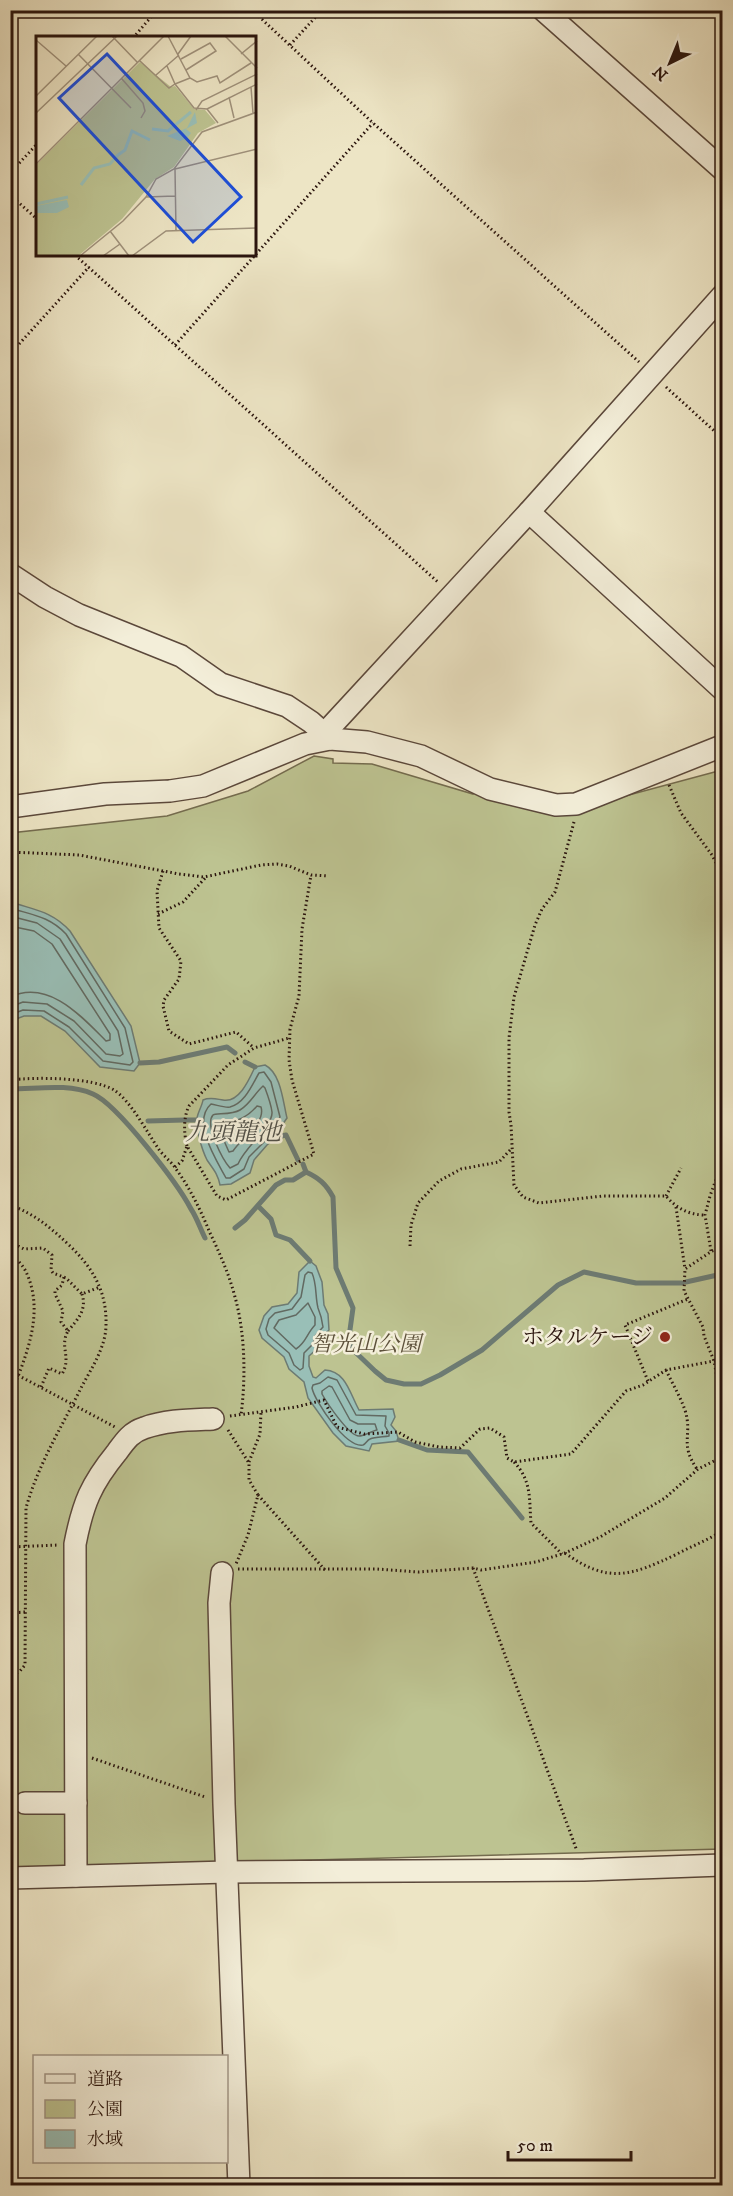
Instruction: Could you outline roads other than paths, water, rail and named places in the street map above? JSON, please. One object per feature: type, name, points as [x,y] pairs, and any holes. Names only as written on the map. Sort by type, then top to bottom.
[{"type":"street","points":[[543,10],[723,169]]},
{"type":"street","points":[[10,807],[105,794],[170,791],[202,786],[327,736],[723,296]]},
{"type":"street","points":[[529,512],[723,689]]},
{"type":"street","points":[[10,574],[45,597],[79,615],[181,656],[221,684],[287,706],[327,736],[367,742],[421,756],[490,789],[556,805],[576,804],[723,746]]},
{"type":"street","points":[[76,1876],[75,1544],[80,1521],[99,1474],[130,1435],[143,1428],[164,1423],[216,1418]]},
{"type":"street","points":[[222,1573],[219,1603],[224,1804],[239,2186]]},
{"type":"street","points":[[25,1803],[76,1803]]},
{"type":"street","points":[[10,1878],[227,1872],[584,1870],[723,1865]]},
{"type":"water","points":[[11,902],[49,915],[70,931],[131,1026],[140,1063],[134,1071],[100,1067],[65,1031],[41,1016],[24,1016],[11,1021]]},
{"type":"water","name":"九頭龍池","points":[[265,1065],[275,1074],[278,1081],[287,1118],[277,1137],[254,1160],[250,1173],[231,1184],[220,1185],[217,1175],[205,1156],[198,1134],[197,1118],[203,1100],[234,1098],[243,1090],[255,1067]]},
{"type":"water","points":[[310,1261],[316,1266],[322,1282],[329,1330],[320,1339],[320,1346],[309,1356],[309,1366],[313,1377],[316,1378],[325,1370],[338,1374],[346,1384],[359,1410],[393,1409],[395,1417],[391,1425],[399,1441],[372,1444],[369,1451],[346,1446],[333,1433],[308,1398],[304,1382],[289,1369],[284,1357],[262,1338],[259,1330],[264,1316],[272,1307],[288,1304],[297,1293],[299,1272]]},
{"type":"waterway","points":[[140,1063],[159,1062],[227,1047],[235,1053]]},
{"type":"waterway","points":[[245,1062],[255,1067]]},
{"type":"waterway","points":[[10,1089],[52,1087],[73,1089],[93,1094],[104,1101],[131,1128],[161,1164],[184,1197],[205,1238]]},
{"type":"waterway","points":[[148,1121],[184,1120]]},
{"type":"waterway","points":[[186,1120],[197,1120]]},
{"type":"waterway","points":[[277,1137],[286,1135],[298,1160]]},
{"type":"waterway","points":[[303,1164],[306,1172],[322,1182],[333,1197],[336,1268],[353,1308],[349,1337],[351,1348],[386,1380],[404,1384],[421,1384],[440,1375],[482,1350],[558,1285],[584,1272],[636,1283],[682,1283]]},
{"type":"waterway","points":[[235,1228],[276,1185],[285,1180],[293,1180],[306,1172]]},
{"type":"waterway","points":[[258,1206],[271,1219],[276,1235],[290,1240],[310,1261]]},
{"type":"waterway","points":[[686,1282],[722,1274]]},
{"type":"waterway","points":[[399,1440],[427,1450],[468,1452],[522,1518]]},
{"type":"place","name":"ホタルケージ","points":[[665,1337]]},
{"type":"park label","name":"智光山公園","points":[[366,1344]]}]
